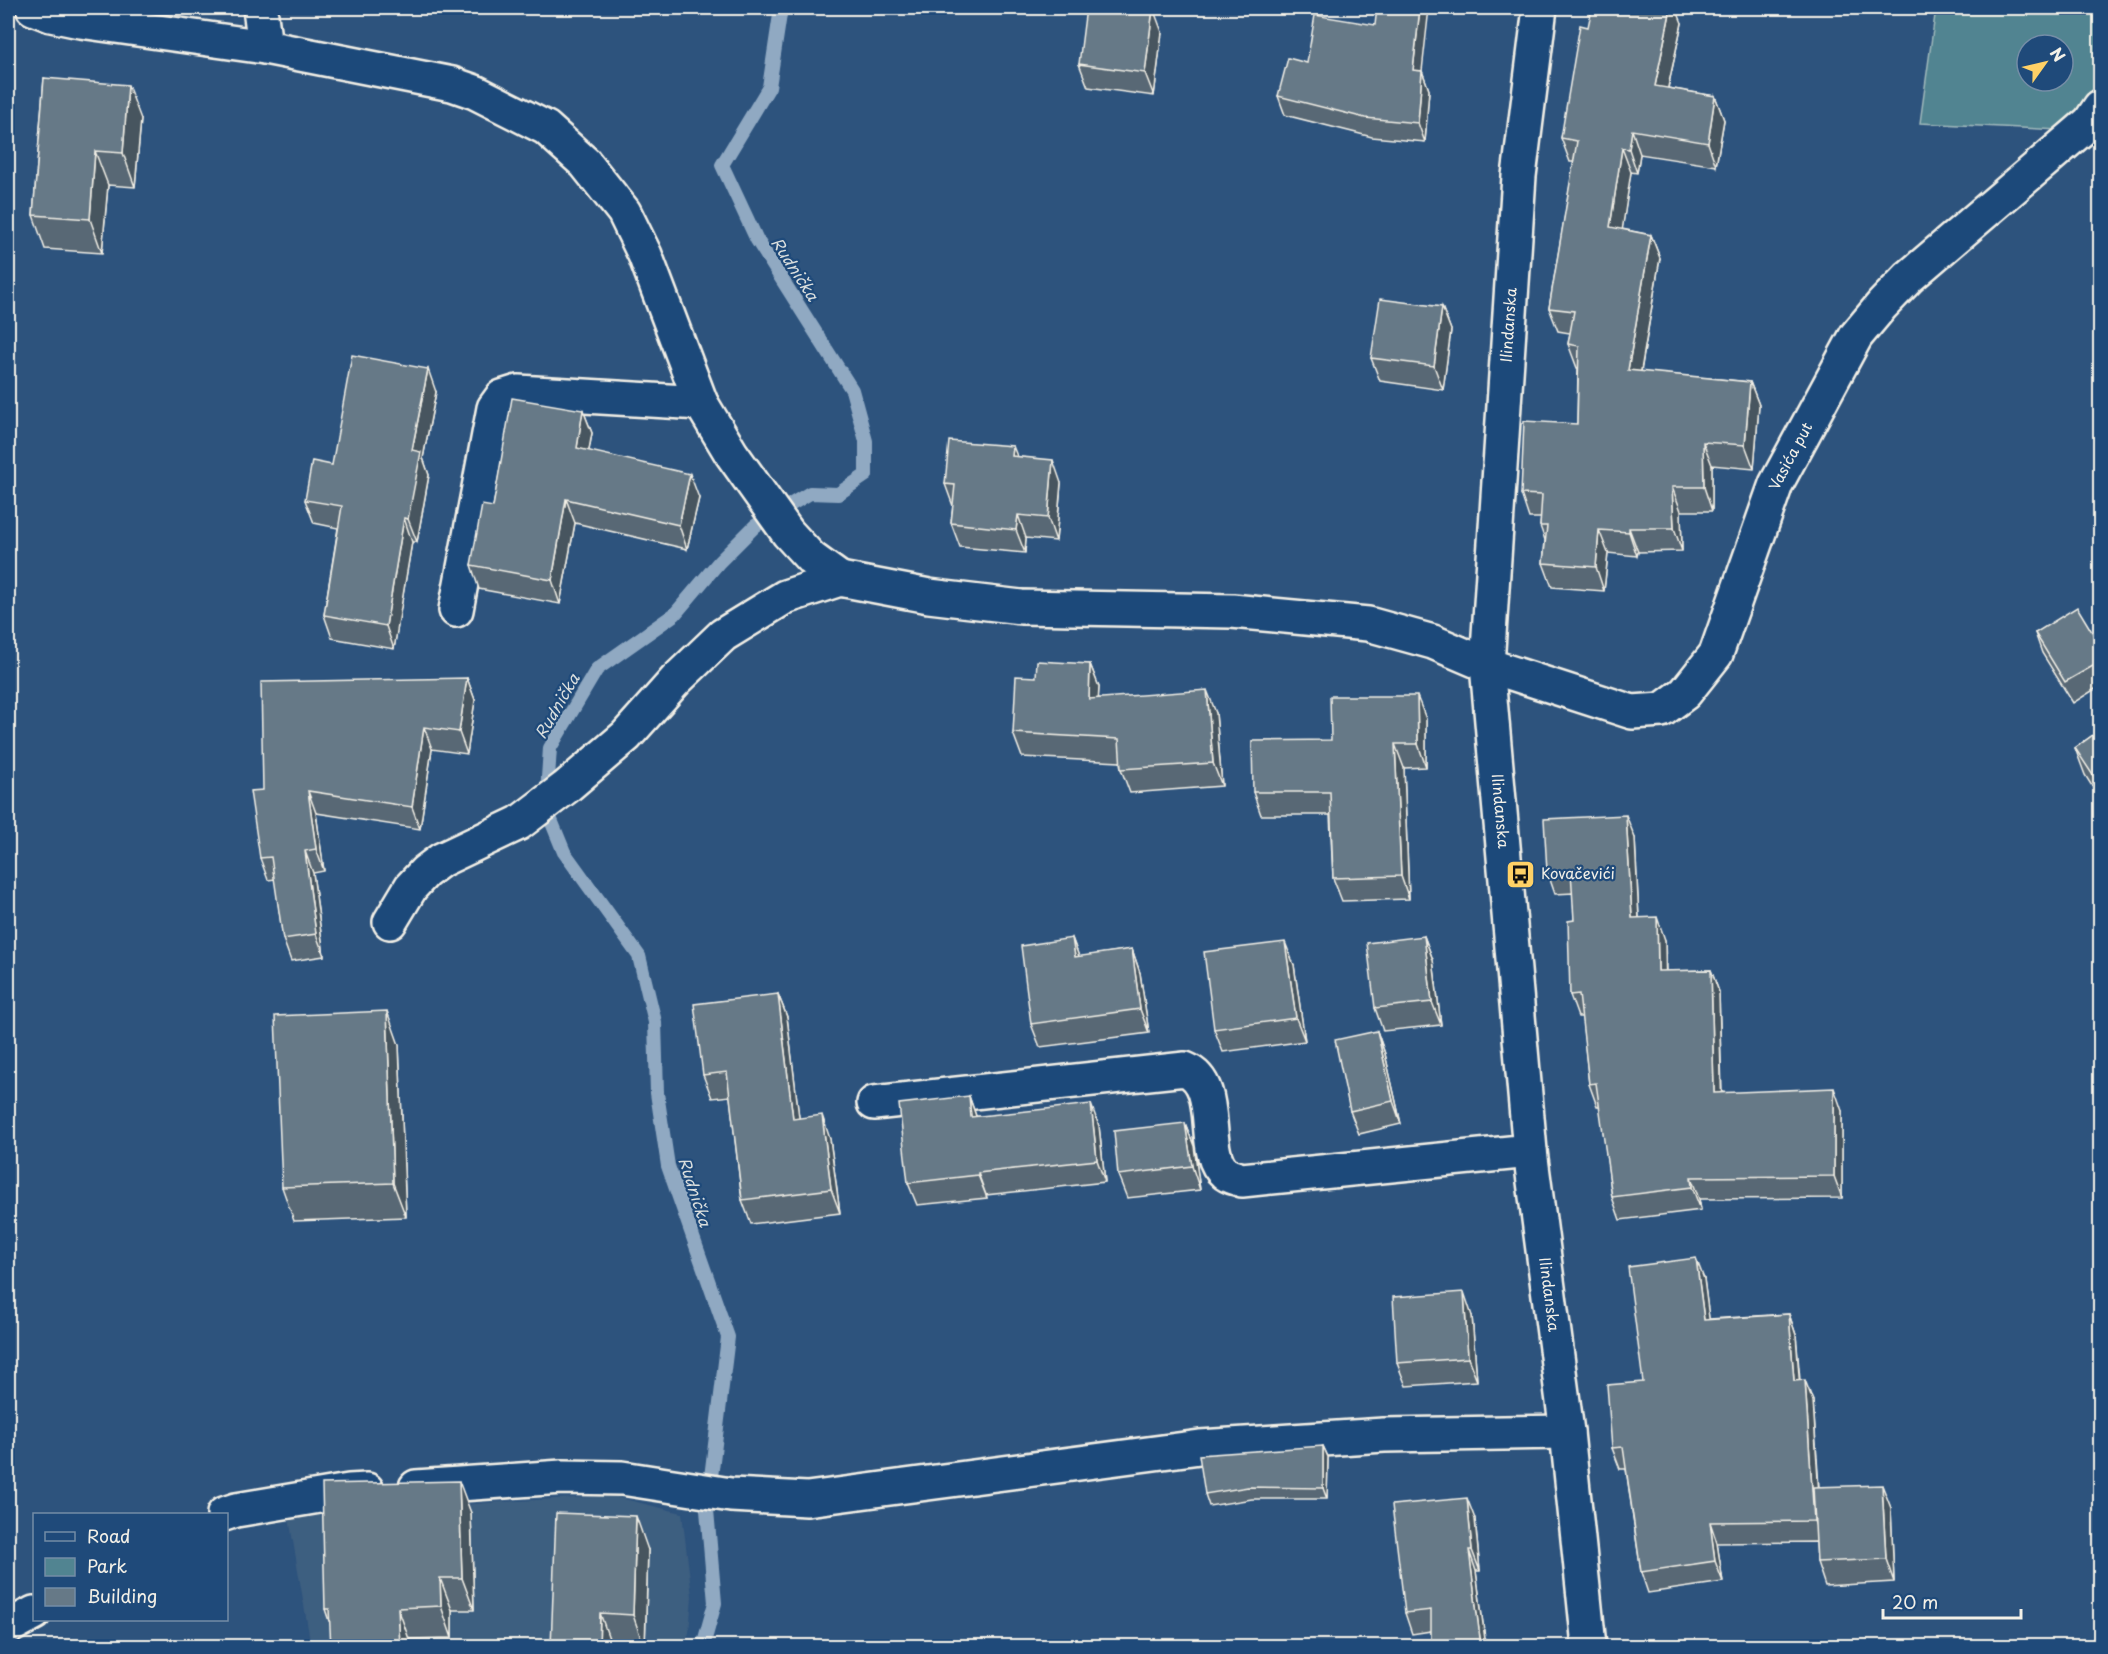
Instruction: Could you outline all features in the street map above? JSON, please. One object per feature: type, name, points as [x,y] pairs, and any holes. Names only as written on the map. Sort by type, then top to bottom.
[{"type":"street","points":[[33,8],[51,15],[80,21],[265,47],[452,84],[475,92],[546,128],[585,163],[624,212],[645,255],[701,403],[731,453],[788,533],[811,558],[840,579]]},
{"type":"street","points":[[260,8],[265,47]]},
{"type":"street","name":"Ilindanska","points":[[1540,8],[1520,176],[1487,665],[1530,1152],[1567,1432],[1589,1647]]},
{"type":"street","name":"Vasića put","points":[[840,579],[929,596],[1021,607],[1232,611],[1368,624],[1433,642],[1487,665],[1632,712],[1662,710],[1685,693],[1716,654],[1776,484],[1856,336],[1909,277],[2090,122],[2100,107]]},
{"type":"street","points":[[456,610],[494,408],[502,397],[518,392],[701,403]]},
{"type":"street","points":[[390,922],[411,887],[425,872],[441,860],[519,823],[565,788],[626,736],[676,680],[723,635],[785,597],[840,579]]},
{"type":"street","points":[[874,1104],[1185,1069],[1194,1073],[1204,1085],[1217,1165],[1227,1175],[1242,1180],[1530,1152]]},
{"type":"street","points":[[228,1513],[236,1510],[349,1491],[562,1478],[622,1478],[731,1496],[807,1499],[1200,1447],[1384,1435],[1567,1432]]},
{"type":"street","points":[[8,1627],[33,1614]]},
{"type":"shaded area","points":[[612,1496],[682,1513],[692,1596],[689,1633],[683,1646],[311,1646],[289,1518]]},
{"type":"green space","points":[[1936,8],[2100,8],[2100,132],[1920,123]]},
{"type":"building","points":[[1086,8],[1153,8],[1145,73],[1079,64]]},
{"type":"building","points":[[1377,8],[1420,8],[1413,70],[1422,71],[1418,123],[1365,118],[1278,96],[1288,58],[1307,63],[1315,15],[1375,25]]},
{"type":"building","points":[[1592,8],[1671,8],[1655,86],[1715,96],[1708,143],[1632,130],[1629,149],[1622,148],[1610,227],[1651,235],[1628,370],[1750,382],[1745,445],[1703,442],[1704,487],[1672,487],[1674,528],[1629,528],[1629,532],[1599,530],[1596,567],[1543,563],[1547,526],[1540,526],[1542,495],[1521,494],[1524,421],[1577,424],[1579,346],[1568,344],[1574,311],[1549,308],[1577,141],[1561,138],[1580,25],[1588,27]]},
{"type":"building","points":[[44,78],[128,85],[123,153],[95,151],[90,219],[33,215]]},
{"type":"building","points":[[1380,299],[1442,307],[1434,366],[1371,358]]},
{"type":"building","points":[[352,355],[428,369],[412,450],[421,452],[408,519],[404,518],[386,626],[324,615],[342,506],[305,500],[312,461],[332,465]]},
{"type":"building","points":[[512,398],[583,410],[577,448],[690,474],[679,525],[566,499],[552,580],[471,565],[482,505],[493,507]]},
{"type":"building","points":[[949,441],[1013,446],[1012,456],[1053,460],[1048,518],[1018,515],[1016,530],[951,523],[955,485],[945,484]]},
{"type":"building","points":[[2077,607],[2100,645],[2100,662],[2065,682],[2035,633]]},
{"type":"building","points":[[1037,661],[1090,664],[1089,699],[1207,690],[1213,763],[1121,769],[1119,739],[1013,733],[1016,676],[1036,677]]},
{"type":"building","points":[[467,678],[459,732],[424,727],[412,807],[308,791],[316,849],[305,851],[316,934],[283,939],[271,857],[260,858],[250,791],[263,790],[261,682]]},
{"type":"building","points":[[1330,696],[1417,696],[1418,744],[1395,744],[1401,876],[1333,878],[1330,792],[1253,792],[1252,741],[1331,740]]},
{"type":"building","points":[[2100,730],[2100,786],[2075,748]]},
{"type":"building","points":[[1626,815],[1632,918],[1657,917],[1658,971],[1711,970],[1714,1093],[1834,1088],[1834,1176],[1691,1177],[1692,1187],[1612,1197],[1596,1083],[1589,1084],[1579,994],[1570,995],[1568,921],[1574,920],[1571,871],[1547,871],[1544,819]]},
{"type":"building","points":[[1424,936],[1432,1002],[1375,1008],[1367,943]]},
{"type":"building","points":[[1072,938],[1075,957],[1132,949],[1140,1009],[1031,1024],[1021,946]]},
{"type":"building","points":[[1285,942],[1296,1018],[1214,1029],[1204,952]]},
{"type":"building","points":[[778,994],[793,1119],[822,1115],[831,1189],[742,1200],[727,1072],[703,1075],[694,1004]]},
{"type":"building","points":[[387,1011],[393,1183],[282,1187],[275,1016]]},
{"type":"building","points":[[1377,1031],[1393,1101],[1350,1111],[1335,1040]]},
{"type":"building","points":[[969,1096],[971,1117],[1091,1104],[1097,1160],[908,1183],[899,1104]]},
{"type":"building","points":[[1185,1123],[1192,1166],[1118,1175],[1114,1131]]},
{"type":"building","points":[[1696,1258],[1704,1320],[1789,1314],[1794,1381],[1805,1380],[1814,1521],[1710,1522],[1715,1561],[1641,1572],[1623,1447],[1612,1448],[1607,1385],[1643,1382],[1628,1267]]},
{"type":"building","points":[[1464,1292],[1468,1358],[1397,1363],[1393,1297]]},
{"type":"building","points":[[1323,1446],[1323,1488],[1248,1487],[1205,1494],[1199,1455]]},
{"type":"building","points":[[459,1481],[462,1578],[440,1578],[441,1606],[398,1608],[400,1647],[331,1647],[329,1609],[325,1609],[322,1484]]},
{"type":"building","points":[[1882,1485],[1886,1559],[1817,1562],[1813,1487]]},
{"type":"building","points":[[1467,1498],[1472,1550],[1469,1550],[1481,1646],[1493,1647],[1431,1647],[1431,1610],[1405,1613],[1392,1505]]},
{"type":"building","points":[[556,1513],[636,1516],[633,1615],[600,1613],[599,1647],[551,1647]]},
{"type":"building","points":[[1726,1642],[1727,1647],[1662,1646]]},
{"type":"waterway","name":"Rudnička","points":[[703,1646],[715,1603],[707,1510],[728,1337],[668,1166],[657,1093],[655,1022],[639,956],[564,852],[546,808],[550,748],[597,669],[675,614],[719,562],[755,526],[810,493],[838,494],[866,475],[866,441],[852,390],[757,240],[722,165],[769,87],[781,8]]},
{"type":"place","name":"Kovačevići","points":[[1520,874]]}]
